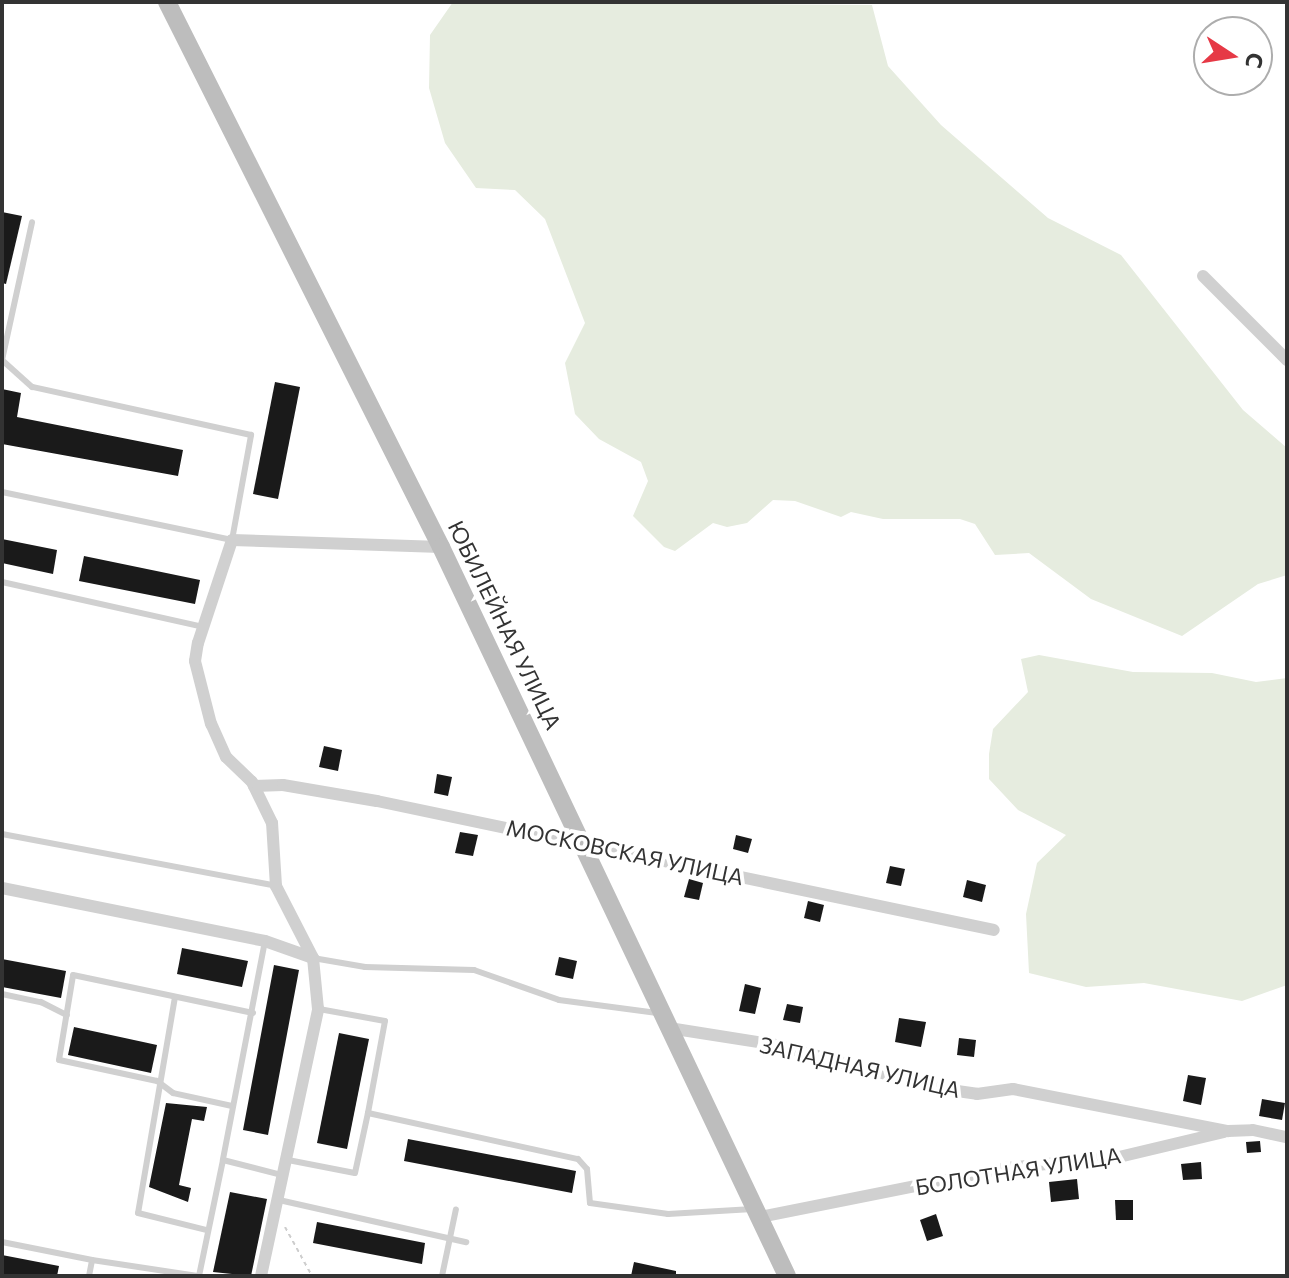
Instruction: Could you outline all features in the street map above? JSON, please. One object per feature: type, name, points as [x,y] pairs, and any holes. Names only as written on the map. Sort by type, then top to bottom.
[{"type":"main road","name":"ЮБИЛЕЙНАЯ УЛИЦА","points":[[167,2],[441,547],[787,1276]]},
{"type":"street","points":[[1203,276],[1287,360]]},
{"type":"street","points":[[261,1276],[286,1175],[318,1009],[313,958],[276,886],[272,823],[254,786],[226,757],[211,724],[195,661],[232,540],[441,547]]},
{"type":"street","name":"МОСКОВСКАЯ УЛИЦА","points":[[254,786],[283,785],[377,801],[994,930]]},
{"type":"street","points":[[2,888],[265,941],[313,958]]},
{"type":"street","name":"ЗАПАДНАЯ УЛИЦА","points":[[665,1021],[776,1045],[943,1089],[977,1094],[1013,1089],[1228,1131],[1287,1137]]},
{"type":"street","name":"БОЛОТНАЯ УЛИЦА","points":[[757,1213],[1005,1168],[1119,1157],[1228,1131]]},
{"type":"lane","points":[[2,492],[232,540],[251,435],[32,387],[2,360],[32,222]]},
{"type":"lane","points":[[2,582],[207,628]]},
{"type":"lane","points":[[2,834],[276,886]]},
{"type":"lane","points":[[2,1242],[198,1276],[265,941]]},
{"type":"lane","points":[[313,958],[365,967],[474,970],[559,1000],[665,1021]]},
{"type":"lane","points":[[232,1106],[173,1093],[157,1081],[59,1060],[73,975],[253,1013]]},
{"type":"lane","points":[[2,994],[41,1002],[67,1015]]},
{"type":"lane","points":[[175,997],[157,1081],[138,1213],[206,1230]]},
{"type":"lane","points":[[288,1160],[355,1173],[368,1113],[385,1021],[318,1009]]},
{"type":"lane","points":[[368,1113],[578,1159],[587,1169],[590,1203],[668,1214],[757,1213]]},
{"type":"lane","points":[[223,1160],[286,1175]]},
{"type":"lane","points":[[278,1206],[466,1242]]},
{"type":"lane","points":[[442,1276],[456,1209]]},
{"type":"lane","points":[[89,1276],[92,1260]]},
{"type":"path","points":[[278,1206],[312,1276]]},
{"type":"shaded area","points":[[453,2],[872,5],[888,66],[941,125],[1048,218],[1121,255],[1243,410],[1287,448],[1287,575],[1258,584],[1182,636],[1091,599],[1029,553],[995,555],[975,524],[960,519],[883,519],[851,512],[841,517],[795,501],[773,500],[747,523],[727,527],[713,523],[675,551],[664,547],[633,516],[648,481],[641,462],[599,439],[575,414],[565,363],[585,323],[545,219],[515,190],[476,188],[445,143],[429,88],[430,35]]},
{"type":"shaded area","points":[[1039,655],[1133,672],[1212,673],[1256,682],[1287,678],[1287,985],[1242,1001],[1144,983],[1086,987],[1029,973],[1026,914],[1037,863],[1066,835],[1018,810],[989,779],[989,754],[993,729],[1028,692],[1021,659]]},
{"type":"building","points":[[2,212],[22,216],[6,284],[2,283]]},
{"type":"building","points":[[275,382],[300,387],[278,499],[253,494]]},
{"type":"building","points":[[2,389],[21,393],[17,417],[183,450],[178,476],[2,444]]},
{"type":"building","points":[[2,539],[57,550],[53,574],[2,563]]},
{"type":"building","points":[[84,556],[200,580],[195,604],[79,581]]},
{"type":"building","points":[[324,746],[342,750],[338,771],[319,767]]},
{"type":"building","points":[[437,774],[452,777],[448,796],[434,793]]},
{"type":"building","points":[[460,832],[478,835],[473,856],[455,853]]},
{"type":"building","points":[[736,835],[752,839],[748,853],[733,849]]},
{"type":"building","points":[[890,866],[905,869],[901,886],[886,883]]},
{"type":"building","points":[[689,879],[703,883],[699,900],[684,897]]},
{"type":"building","points":[[967,880],[986,885],[982,902],[963,897]]},
{"type":"building","points":[[808,901],[824,905],[820,922],[804,918]]},
{"type":"building","points":[[182,948],[248,961],[242,987],[177,974]]},
{"type":"building","points":[[559,957],[577,961],[573,979],[555,975]]},
{"type":"building","points":[[2,959],[66,971],[61,998],[2,987]]},
{"type":"building","points":[[274,965],[299,970],[268,1135],[243,1130]]},
{"type":"building","points":[[745,984],[761,988],[755,1014],[739,1011]]},
{"type":"building","points":[[787,1004],[803,1007],[800,1023],[783,1020]]},
{"type":"building","points":[[899,1018],[926,1022],[921,1047],[895,1042]]},
{"type":"building","points":[[74,1027],[157,1045],[151,1073],[68,1055]]},
{"type":"building","points":[[339,1033],[369,1039],[347,1149],[317,1143]]},
{"type":"building","points":[[959,1038],[976,1040],[974,1057],[957,1055]]},
{"type":"building","points":[[1188,1075],[1206,1078],[1201,1105],[1183,1101]]},
{"type":"building","points":[[1262,1099],[1285,1103],[1282,1120],[1259,1116]]},
{"type":"building","points":[[166,1103],[207,1107],[204,1121],[192,1119],[179,1185],[191,1188],[188,1202],[149,1187]]},
{"type":"building","points":[[408,1139],[576,1171],[572,1193],[404,1161]]},
{"type":"building","points":[[1260,1141],[1261,1152],[1247,1153],[1246,1142]]},
{"type":"building","points":[[1201,1162],[1202,1179],[1183,1180],[1181,1164]]},
{"type":"building","points":[[1077,1179],[1079,1199],[1051,1202],[1049,1182]]},
{"type":"building","points":[[230,1192],[267,1199],[251,1276],[213,1272]]},
{"type":"building","points":[[1115,1200],[1133,1200],[1133,1220],[1116,1220]]},
{"type":"building","points":[[936,1214],[943,1236],[927,1241],[920,1220]]},
{"type":"building","points":[[317,1222],[425,1243],[422,1264],[313,1243]]},
{"type":"building","points":[[2,1255],[59,1266],[57,1276],[2,1276]]},
{"type":"building","points":[[634,1262],[676,1271],[676,1276],[631,1276]]}]
